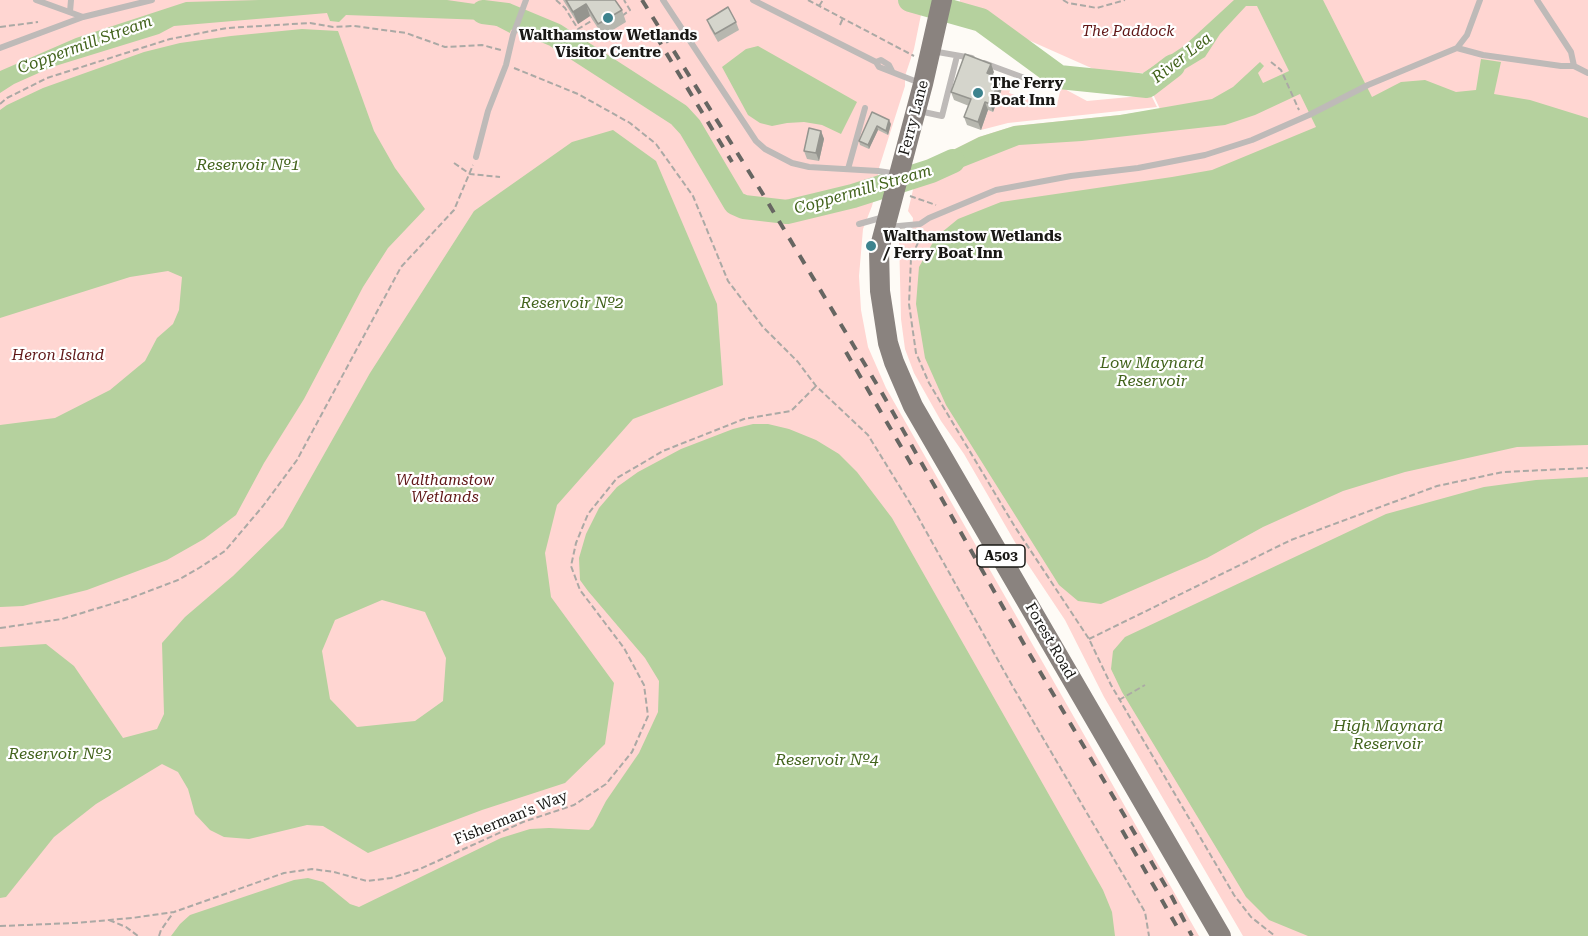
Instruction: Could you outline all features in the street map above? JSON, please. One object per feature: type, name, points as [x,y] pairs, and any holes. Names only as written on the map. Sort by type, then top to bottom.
[{"type":"main road","name":"Ferry Lane","points":[[888,343],[878,270],[879,250],[923,84],[942,0]]},
{"type":"main road","name":"Forest Road","points":[[888,343],[913,406],[1221,936]]},
{"type":"lane","points":[[36,0],[47,2],[83,17]]},
{"type":"lane","points":[[70,0],[70,12]]},
{"type":"lane","points":[[0,48],[83,17],[152,0]]},
{"type":"lane","points":[[663,0],[756,141],[765,150],[792,163],[809,167],[848,170],[893,191],[920,224],[929,218],[996,190],[1205,155],[1252,140],[1310,115],[1368,85],[1457,48],[1467,36],[1479,0]]},
{"type":"lane","points":[[753,0],[876,62],[879,67],[888,72],[892,71],[923,84]]},
{"type":"lane","points":[[1537,0],[1571,52],[1574,66]]},
{"type":"lane","points":[[476,157],[488,111],[506,65],[513,35],[525,3]]},
{"type":"lane","points":[[1457,48],[1483,55],[1574,66],[1588,73]]},
{"type":"lane","points":[[931,51],[969,57],[1030,80]]},
{"type":"lane","points":[[916,110],[942,116],[957,56]]},
{"type":"lane","points":[[848,170],[865,108]]},
{"type":"lane","points":[[859,224],[893,191]]},
{"type":"path","points":[[556,0],[566,7],[578,29],[593,20]]},
{"type":"path","points":[[622,16],[630,10],[624,0]]},
{"type":"path","points":[[808,0],[912,55]]},
{"type":"path","points":[[819,6],[823,0]]},
{"type":"path","points":[[1063,0],[1097,8],[1125,0]]},
{"type":"path","points":[[840,25],[843,18]]},
{"type":"path","points":[[0,104],[7,98],[47,78],[170,39],[227,28],[310,23],[333,27],[354,26],[406,33],[445,47],[482,45],[509,52]]},
{"type":"path","points":[[1271,62],[1281,70],[1295,100]]},
{"type":"path","points":[[506,65],[578,94],[630,123],[656,144],[693,196],[728,281],[764,327],[798,362],[816,386],[868,435],[913,508],[1012,687],[1145,912],[1149,936]]},
{"type":"path","points":[[454,163],[470,174],[500,177]]},
{"type":"path","points":[[0,628],[62,619],[128,599],[178,580],[225,551],[263,506],[297,460],[401,267],[454,210],[470,174]]},
{"type":"path","points":[[893,191],[951,209]]},
{"type":"path","points":[[929,218],[911,258],[909,304],[916,353],[929,383],[950,422],[1050,582],[1089,639],[1119,700],[1234,895],[1251,917],[1275,936]]},
{"type":"path","name":"Fisherman's Way","points":[[0,926],[108,920],[174,912],[284,873],[312,869],[367,881],[391,878],[420,869],[523,822],[573,805],[606,784],[632,752],[648,716],[644,685],[639,675],[624,648],[580,590],[571,566],[576,543],[588,514],[617,478],[663,451],[744,419],[792,411],[816,386]]},
{"type":"path","points":[[1089,639],[1291,540],[1437,486],[1503,472],[1588,468]]},
{"type":"path","points":[[1119,700],[1145,685]]},
{"type":"path","points":[[159,936],[174,912]]},
{"type":"path","points":[[108,920],[126,927],[138,936]]},
{"type":"green space","name":"Walthamstow Wetlands","points":[[0,0],[924,0],[914,49],[905,76],[905,86],[878,171],[878,182],[872,206],[863,229],[859,276],[861,310],[868,347],[886,388],[1199,936],[0,936]]},
{"type":"green space","name":"The Paddock","points":[[960,0],[1588,0],[1588,936],[1243,936],[1104,697],[1065,620],[1027,563],[914,373],[905,349],[901,319],[899,238],[912,233],[913,218],[908,211],[921,166],[979,137],[1014,126],[1160,109],[1143,73],[1098,71],[959,7]]},
{"type":"green space","points":[[1005,79],[1013,82],[1009,93],[1036,102],[1057,105],[1061,87],[1087,101],[1151,95],[1157,107],[1008,123],[981,130],[988,110],[993,112]]},
{"type":"water","points":[[447,0],[517,10],[510,33],[485,20],[346,15],[339,22],[330,21],[327,13],[174,26],[159,34],[52,67],[0,93],[0,71],[76,38],[186,2]]},
{"type":"water","name":"Low Maynard Reservoir","points":[[1234,0],[1323,0],[1372,97],[1401,82],[1425,80],[1456,92],[1476,90],[1481,59],[1501,62],[1494,94],[1530,100],[1588,118],[1588,445],[1517,447],[1405,472],[1343,491],[1263,527],[1207,558],[1101,604],[1078,601],[1059,585],[946,405],[925,358],[916,304],[919,267],[936,237],[958,219],[1001,202],[1212,170],[1316,127],[1300,94],[1255,115],[1225,125],[1082,141],[1019,145],[925,182],[921,166],[979,137],[1014,126],[1120,115],[1212,99],[1233,87],[1260,62],[1264,66],[1258,73],[1263,83],[1289,71],[1257,6],[1246,6],[1220,34],[1205,57],[1150,90],[1143,73],[1184,46]]},
{"type":"water","name":"Reservoir №1","points":[[302,29],[338,31],[374,131],[395,168],[425,209],[388,248],[363,287],[304,399],[264,463],[236,515],[204,539],[167,560],[87,590],[23,606],[0,607],[0,425],[55,418],[110,390],[145,361],[157,338],[173,324],[179,310],[182,277],[168,271],[130,277],[0,318],[0,110],[43,88],[144,52],[180,43]]},
{"type":"water","points":[[758,46],[857,102],[841,134],[822,125],[804,122],[772,126],[760,123],[748,115],[722,67],[746,49]]},
{"type":"water","name":"Reservoir №2","points":[[613,130],[656,161],[717,304],[723,385],[633,419],[557,505],[545,553],[551,597],[614,683],[605,744],[565,783],[482,810],[368,853],[323,826],[307,825],[249,839],[224,837],[210,830],[195,814],[188,789],[178,772],[162,764],[96,804],[54,837],[6,897],[0,898],[0,647],[46,644],[74,666],[123,738],[157,729],[164,714],[162,643],[185,617],[233,576],[283,527],[370,373],[474,211],[572,142]],"holes":[[[382,600],[425,612],[446,658],[443,701],[415,721],[357,727],[330,699],[322,651],[335,620]]]},
{"type":"water","name":"Reservoir №4","points":[[753,424],[768,424],[789,429],[816,440],[839,454],[857,472],[892,518],[1103,890],[1112,912],[1115,936],[171,936],[190,915],[294,880],[308,878],[323,882],[350,904],[359,907],[501,838],[530,829],[589,830],[639,753],[658,712],[659,681],[645,658],[580,580],[579,558],[586,534],[599,508],[617,487],[638,472],[681,449],[733,429]]},
{"type":"water","name":"High Maynard Reservoir","points":[[1588,477],[1588,936],[1308,936],[1269,920],[1246,897],[1122,692],[1111,669],[1113,651],[1125,637],[1386,514],[1484,487],[1536,480]]},
{"type":"building","points":[[566,0],[615,0],[622,10],[598,24],[586,4],[573,12]]},
{"type":"building","points":[[728,7],[736,22],[715,34],[707,20]]},
{"type":"building","name":"The Ferry Boat Inn","points":[[965,54],[991,64],[987,73],[1000,78],[990,104],[985,102],[978,122],[964,117],[971,99],[951,92]]},
{"type":"building","points":[[872,112],[889,120],[886,131],[877,126],[868,145],[859,141]]},
{"type":"building","points":[[809,128],[821,131],[816,153],[804,151]]},
{"type":"waterway","name":"River Lea","points":[[910,0],[981,20],[1059,77],[1147,86],[1173,66]]},
{"type":"waterway","name":"Coppermill Stream","points":[[483,12],[507,15],[555,35],[679,115],[690,127],[735,203],[744,207],[787,212],[853,196],[931,171],[953,161]]},
{"type":"railway","points":[[642,0],[761,191],[882,393],[1025,646],[1172,897],[1192,936]]},
{"type":"railway","points":[[656,36],[732,162]]},
{"type":"railway","points":[[846,352],[914,469]]},
{"type":"railway","points":[[1122,830],[1180,932]]},
{"type":"place","name":"Walthamstow Wetlands Visitor Centre","points":[[608,18]]},
{"type":"place","name":"The Ferry Boat Inn","points":[[978,93]]},
{"type":"place","name":"Walthamstow Wetlands / Ferry Boat Inn","points":[[871,246]]},
{"type":"park label","name":"Heron Island","points":[[58,356]]},
{"type":"water label","name":"Reservoir №3","points":[[60,754]]}]
